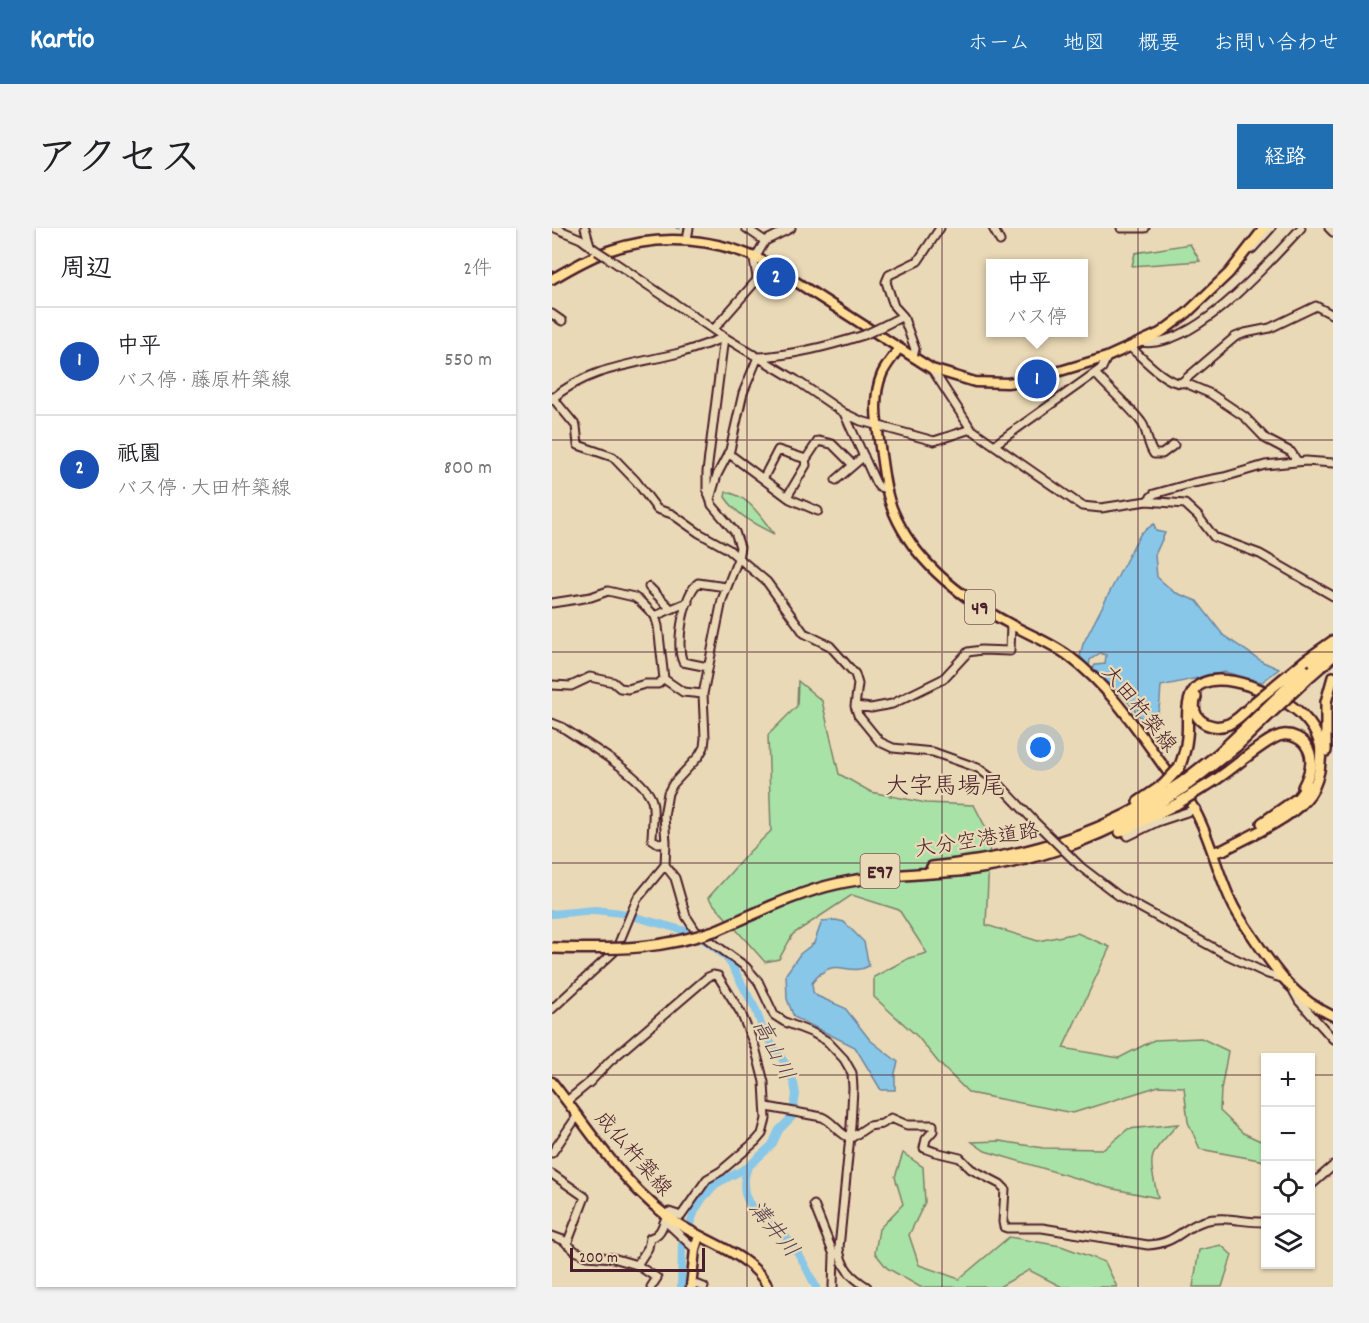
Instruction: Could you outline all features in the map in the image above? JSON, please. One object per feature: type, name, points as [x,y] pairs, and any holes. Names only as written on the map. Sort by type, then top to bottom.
[{"type":"highway","points":[[1172,793],[1237,746],[1333,641]]},
{"type":"highway","points":[[1307,669],[1333,648]]},
{"type":"highway","points":[[1302,799],[1312,779],[1317,759],[1314,739],[1301,719],[1285,706],[1252,690],[1226,683],[1214,683],[1202,688],[1198,692],[1194,708],[1199,720],[1207,725],[1220,726],[1230,723],[1255,702],[1307,669],[1333,656]]},
{"type":"highway","points":[[1214,852],[1223,850],[1279,820],[1319,784],[1324,773],[1326,702],[1333,677]]},
{"type":"highway","points":[[1172,793],[1185,752],[1188,705],[1196,687],[1209,680],[1230,680],[1257,689],[1287,704],[1310,724],[1320,744],[1321,758],[1315,785],[1302,799]]},
{"type":"highway","points":[[1172,793],[1193,794],[1268,741],[1283,735],[1300,739],[1307,745],[1310,753],[1311,763],[1302,799]]},
{"type":"highway","name":"大分空港道路","points":[[717,930],[788,895],[830,880],[873,872],[981,861],[1053,845],[1114,816],[1172,793]]},
{"type":"highway","name":"大分空港道路","points":[[552,948],[653,947],[694,938],[717,930],[805,893],[837,883],[996,866],[1071,850],[1134,826],[1172,793]]},
{"type":"main road","points":[[552,279],[609,250],[646,242],[687,240],[709,243],[755,257],[932,369],[975,382],[1007,383],[1030,380],[1107,357],[1160,333],[1187,313],[1229,273],[1264,228]]},
{"type":"main road","name":"大田杵築線","points":[[899,348],[882,374],[876,392],[877,426],[886,489],[904,533],[923,558],[953,588],[977,605],[1070,657],[1096,679],[1113,698],[1196,809],[1231,902],[1281,978],[1317,1008],[1333,1016]]},
{"type":"main road","name":"成仏杵築線","points":[[552,1082],[618,1167],[666,1218],[678,1229],[697,1235],[749,1263],[768,1287]]},
{"type":"main road","points":[[691,1285],[692,1247],[697,1235]]},
{"type":"street","points":[[555,228],[590,245],[724,338],[796,380],[844,413],[877,426],[934,441],[971,429]]},
{"type":"street","points":[[585,228],[590,245]]},
{"type":"street","points":[[687,240],[689,228]]},
{"type":"street","points":[[746,228],[765,241]]},
{"type":"street","points":[[714,329],[756,281],[754,260],[765,241],[791,228]]},
{"type":"street","points":[[913,357],[915,349],[903,316],[894,306],[886,285],[887,278],[918,261],[940,228]]},
{"type":"street","points":[[993,228],[1000,241]]},
{"type":"street","points":[[1121,228],[1145,228]]},
{"type":"street","points":[[1247,250],[1252,249],[1271,228]]},
{"type":"street","points":[[1141,342],[1151,344],[1183,332],[1216,312],[1241,291],[1301,228]]},
{"type":"street","points":[[1329,228],[1333,232]]},
{"type":"street","points":[[1183,382],[1235,338],[1270,328],[1316,306],[1333,315]]},
{"type":"street","points":[[552,314],[562,321]]},
{"type":"street","points":[[758,357],[798,353],[828,346],[864,335],[903,316]]},
{"type":"street","points":[[724,338],[588,376],[552,398],[576,426],[578,445],[613,457],[636,481],[652,505],[672,514],[699,533],[717,542],[767,582],[804,633],[830,646],[850,667],[857,679],[855,706],[858,715],[868,729],[888,747],[933,752],[978,768],[998,783],[1081,867],[1119,896],[1223,953],[1281,978]]},
{"type":"street","points":[[552,1009],[616,950],[633,908],[644,889],[665,865],[664,816],[668,793],[704,747],[703,694],[726,587],[738,559],[740,547],[735,532],[712,505],[707,490],[707,472],[724,338]]},
{"type":"street","points":[[1130,347],[1173,383],[1183,382],[1211,394],[1245,417],[1266,439],[1291,452],[1297,461]]},
{"type":"street","points":[[710,499],[717,475],[728,453],[743,393],[758,357]]},
{"type":"street","points":[[994,445],[1102,368],[1107,357]]},
{"type":"street","points":[[932,369],[971,429],[1082,506],[1101,508],[1147,501],[1185,504],[1198,516],[1214,537],[1260,554],[1333,596]]},
{"type":"street","points":[[1095,373],[1143,425],[1154,454],[1162,454],[1174,445]]},
{"type":"street","points":[[844,413],[876,483],[879,487],[886,489]]},
{"type":"street","points":[[787,497],[806,465],[805,459],[818,441],[832,444],[852,464]]},
{"type":"street","points":[[763,479],[778,450],[805,459]]},
{"type":"street","points":[[728,453],[787,497],[818,511]]},
{"type":"street","points":[[836,480],[864,456]]},
{"type":"street","points":[[1147,501],[1154,494],[1265,465],[1297,461],[1333,463]]},
{"type":"street","points":[[708,667],[683,662],[679,644],[681,629],[692,588],[698,583],[726,587]]},
{"type":"street","points":[[649,587],[671,609]]},
{"type":"street","points":[[552,603],[612,592],[634,597],[655,616],[664,679],[683,692],[703,694]]},
{"type":"street","points":[[655,616],[688,602]]},
{"type":"street","points":[[855,706],[871,708],[892,705],[943,679],[968,652],[1010,651],[1011,625]]},
{"type":"street","points":[[552,685],[571,686],[590,677],[613,682],[620,688],[628,689],[645,684],[658,684],[664,679]]},
{"type":"street","points":[[552,723],[562,727],[642,784],[653,802],[652,839],[658,843],[666,842]]},
{"type":"street","points":[[1128,836],[1157,822],[1196,809]]},
{"type":"street","points":[[665,865],[675,878],[686,916],[694,930],[746,967],[758,981],[774,1015],[827,1041],[844,1059],[852,1073],[850,1138],[832,1272],[833,1287]]},
{"type":"street","points":[[567,1101],[708,977],[718,976],[749,1029],[760,1064],[767,1107],[762,1134],[721,1171],[707,1179],[681,1216],[672,1211],[657,1236],[650,1238],[648,1248],[637,1265]]},
{"type":"street","points":[[1294,991],[1299,1001],[1333,1039]]},
{"type":"street","points":[[767,1107],[830,1120],[842,1135],[850,1138]]},
{"type":"street","points":[[552,1153],[578,1115]]},
{"type":"street","points":[[850,1138],[869,1126],[882,1124],[891,1118],[907,1125],[933,1125],[933,1131],[926,1138],[924,1148],[960,1158],[971,1169],[1005,1189],[1003,1222],[1004,1227],[1007,1228],[1042,1228],[1148,1245],[1172,1240],[1206,1220],[1261,1222]]},
{"type":"street","points":[[1315,1182],[1333,1166]]},
{"type":"street","points":[[552,1174],[585,1197],[567,1244]]},
{"type":"street","points":[[814,1205],[848,1273],[867,1287]]},
{"type":"street","points":[[678,1229],[692,1247]]},
{"type":"street","points":[[552,1236],[563,1240],[575,1251],[587,1256],[613,1258],[637,1265],[657,1278],[651,1287]]},
{"type":"street","points":[[691,1285],[704,1287]]},
{"type":"green space","points":[[1190,244],[1200,261],[1132,266],[1135,253]]},
{"type":"green space","points":[[726,492],[741,497],[747,502],[774,534],[741,514],[725,497]]},
{"type":"green space","points":[[798,681],[822,701],[839,774],[871,792],[926,803],[974,805],[990,836],[986,925],[1038,941],[1077,933],[1110,947],[1063,1048],[1119,1058],[1154,1040],[1201,1038],[1228,1051],[1220,1111],[1243,1133],[1261,1141],[1261,1160],[1200,1149],[1188,1122],[1184,1087],[1159,1086],[1073,1113],[969,1093],[938,1062],[918,1037],[874,997],[874,977],[909,958],[927,953],[899,910],[852,895],[793,934],[779,959],[765,962],[708,898],[771,831],[768,735],[797,706]]},
{"type":"green space","points":[[1178,1124],[1155,1150],[1153,1157],[1152,1164],[1158,1198],[1109,1188],[985,1151],[972,1142],[1000,1141],[1043,1148],[1104,1149],[1128,1129]]},
{"type":"green space","points":[[903,1153],[923,1167],[925,1202],[909,1235],[919,1265],[959,1279],[1009,1237],[1061,1246],[1105,1262],[1117,1287],[1062,1287],[1029,1270],[999,1287],[920,1287],[887,1268],[875,1253],[879,1229],[903,1204],[895,1177]]},
{"type":"green space","points":[[1221,1245],[1232,1255],[1222,1287],[1193,1287],[1199,1250]]},
{"type":"water","points":[[1154,524],[1156,531],[1165,533],[1155,555],[1157,577],[1174,592],[1197,601],[1223,635],[1263,662],[1279,669],[1262,682],[1225,672],[1161,686],[1158,712],[1146,724],[1125,698],[1092,670],[1095,665],[1105,664],[1106,655],[1100,653],[1090,660],[1089,667],[1080,656],[1083,644],[1134,545],[1141,533]]},
{"type":"water","points":[[822,921],[844,922],[864,942],[869,966],[854,970],[827,969],[812,983],[813,992],[845,1008],[870,1040],[898,1062],[895,1073],[895,1090],[881,1090],[855,1047],[794,1017],[787,999],[786,974],[800,954],[814,943]]},
{"type":"waterway","points":[[676,228],[680,229]]},
{"type":"waterway","name":"高山川","points":[[552,914],[595,910],[621,913],[686,931],[706,941],[724,955],[731,964],[756,1010],[764,1033],[785,1063],[794,1083],[796,1095],[792,1117],[779,1130],[772,1145],[748,1167],[716,1184],[695,1211],[682,1244],[681,1287]]},
{"type":"waterway","name":"溝井川","points":[[748,1167],[744,1182],[749,1203],[790,1242],[816,1287]]},
{"type":"place","name":"祇園","points":[[776,277]]},
{"type":"place","name":"中平","points":[[1037,379]]},
{"type":"district","name":"大字馬場尾","points":[[945,785]]}]
